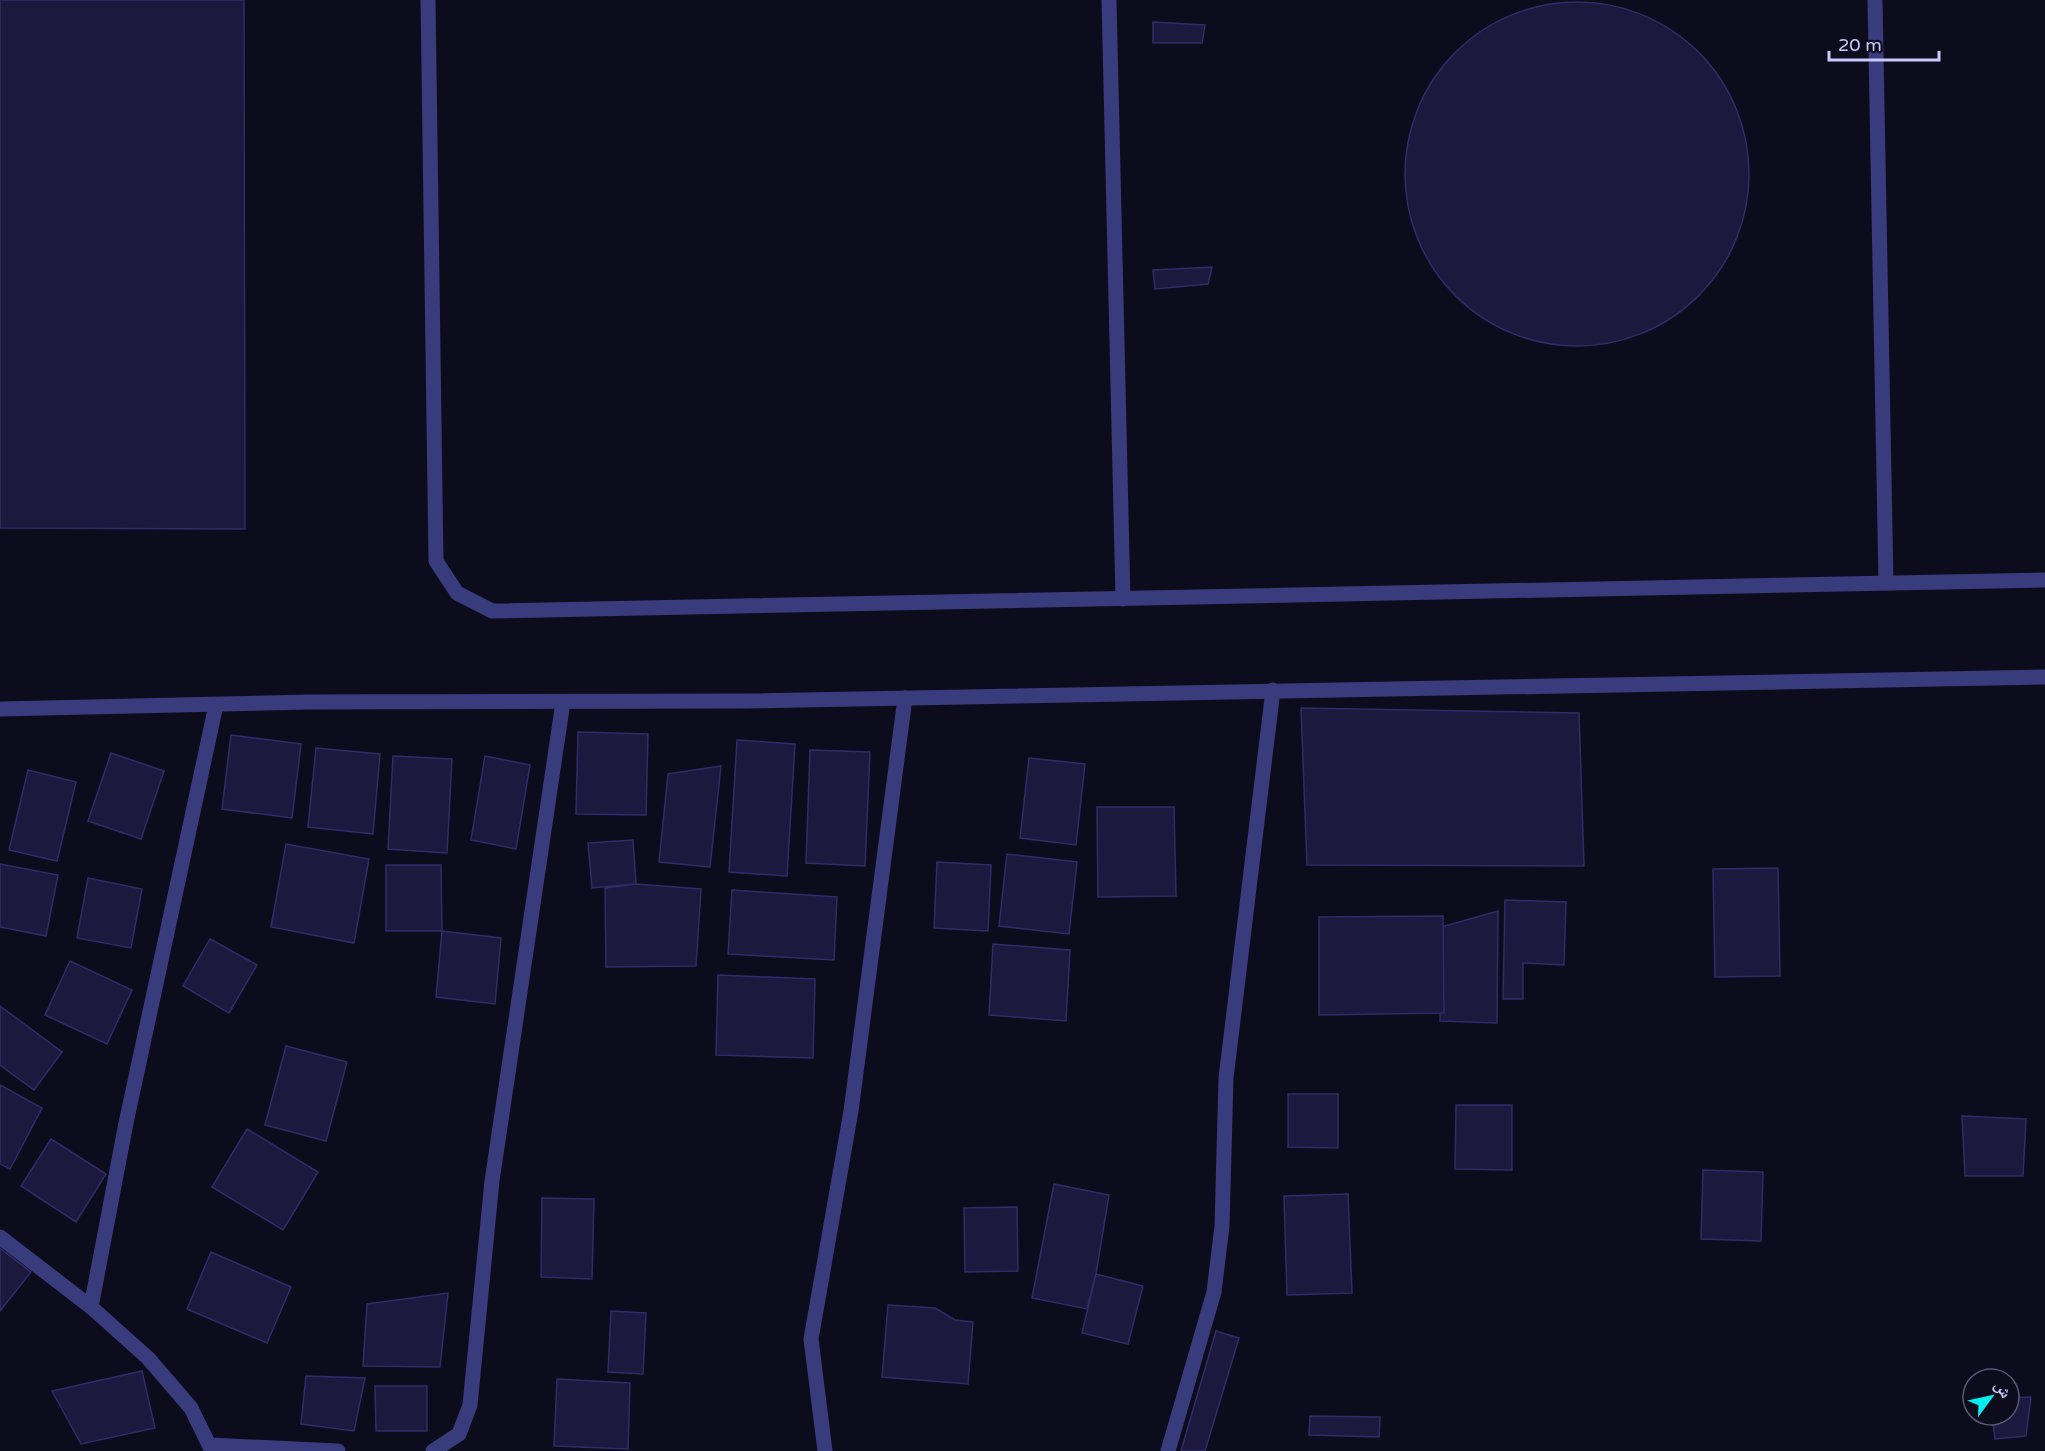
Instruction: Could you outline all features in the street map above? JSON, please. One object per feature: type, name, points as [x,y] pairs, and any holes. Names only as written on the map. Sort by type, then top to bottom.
[{"type":"street","points":[[428,0],[436,561],[457,592],[492,611],[2045,580]]},
{"type":"street","points":[[1109,0],[1124,599]]},
{"type":"street","points":[[1875,0],[1886,583]]},
{"type":"street","points":[[0,709],[746,701],[2045,676]]},
{"type":"street","points":[[1168,1451],[1214,1292],[1222,1226],[1226,1078],[1273,690]]},
{"type":"street","points":[[825,1451],[811,1339],[851,1111],[905,698]]},
{"type":"street","points":[[433,1451],[459,1434],[470,1405],[492,1181],[563,702]]},
{"type":"street","points":[[92,1307],[126,1123],[216,705]]},
{"type":"street","points":[[0,1237],[92,1307],[148,1358],[191,1407],[211,1448],[338,1451]]},
{"type":"building","points":[[0,0],[244,0],[245,529],[0,528]]},
{"type":"building","points":[[1577,2],[1610,6],[1643,15],[1686,41],[1710,65],[1736,108],[1745,141],[1749,174],[1745,207],[1736,240],[1710,283],[1686,307],[1643,333],[1610,342],[1577,346],[1544,342],[1511,333],[1468,307],[1444,283],[1418,240],[1409,207],[1405,174],[1409,141],[1418,108],[1444,65],[1468,41],[1511,15],[1544,6]]},
{"type":"building","points":[[1153,22],[1205,25],[1202,43],[1153,43]]},
{"type":"building","points":[[1212,267],[1208,284],[1155,289],[1153,270]]},
{"type":"building","points":[[1301,708],[1579,713],[1584,866],[1307,865]]},
{"type":"building","points":[[578,732],[648,734],[646,815],[576,814]]},
{"type":"building","points":[[231,735],[301,744],[292,818],[222,809]]},
{"type":"building","points":[[737,740],[795,744],[787,876],[729,872]]},
{"type":"building","points":[[316,748],[380,754],[373,834],[308,827]]},
{"type":"building","points":[[810,750],[870,752],[865,866],[806,863]]},
{"type":"building","points":[[111,753],[164,771],[141,839],[88,821]]},
{"type":"building","points":[[393,756],[452,759],[447,853],[388,849]]},
{"type":"building","points":[[485,756],[530,765],[516,849],[471,840]]},
{"type":"building","points":[[1029,758],[1085,764],[1076,845],[1020,838]]},
{"type":"building","points":[[721,766],[710,867],[659,862],[668,774]]},
{"type":"building","points":[[28,770],[76,782],[57,861],[9,850]]},
{"type":"building","points":[[1097,807],[1174,807],[1176,896],[1098,897]]},
{"type":"building","points":[[633,840],[636,884],[592,888],[588,843]]},
{"type":"building","points":[[286,844],[369,859],[354,943],[271,927]]},
{"type":"building","points":[[1007,854],[1077,862],[1069,934],[999,926]]},
{"type":"building","points":[[937,862],[991,865],[988,931],[934,928]]},
{"type":"building","points":[[0,864],[58,875],[46,936],[0,927]]},
{"type":"building","points":[[386,865],[441,865],[442,931],[386,931]]},
{"type":"building","points":[[1778,868],[1780,976],[1715,977],[1713,869]]},
{"type":"building","points":[[88,878],[142,889],[131,948],[77,938]]},
{"type":"building","points":[[636,884],[701,889],[696,966],[606,967],[605,888]]},
{"type":"building","points":[[732,890],[837,897],[834,960],[728,954]]},
{"type":"building","points":[[1505,900],[1566,902],[1564,965],[1523,963],[1523,999],[1503,999]]},
{"type":"building","points":[[1498,911],[1497,1023],[1440,1021],[1441,927]]},
{"type":"building","points":[[1443,916],[1444,1013],[1319,1015],[1319,917]]},
{"type":"building","points":[[442,931],[501,938],[495,1004],[436,997]]},
{"type":"building","points":[[210,939],[257,965],[229,1013],[183,986]]},
{"type":"building","points":[[993,944],[1070,950],[1066,1021],[989,1015]]},
{"type":"building","points":[[70,961],[132,990],[107,1044],[45,1015]]},
{"type":"building","points":[[718,975],[815,979],[813,1058],[716,1055]]},
{"type":"building","points":[[0,1006],[62,1052],[34,1090],[0,1065]]},
{"type":"building","points":[[286,1046],[347,1062],[326,1141],[265,1125]]},
{"type":"building","points":[[0,1085],[42,1108],[10,1169],[0,1164]]},
{"type":"building","points":[[1288,1094],[1338,1094],[1338,1148],[1288,1147]]},
{"type":"building","points":[[1456,1105],[1512,1105],[1512,1170],[1455,1169]]},
{"type":"building","points":[[1962,1116],[2026,1119],[2023,1176],[1965,1176]]},
{"type":"building","points":[[247,1129],[318,1172],[283,1230],[212,1187]]},
{"type":"building","points":[[51,1139],[106,1174],[76,1222],[21,1186]]},
{"type":"building","points":[[1703,1170],[1763,1172],[1761,1241],[1701,1239]]},
{"type":"building","points":[[1054,1184],[1109,1195],[1096,1274],[1087,1309],[1032,1298]]},
{"type":"building","points":[[1348,1194],[1352,1293],[1287,1295],[1284,1196]]},
{"type":"building","points":[[542,1198],[594,1199],[592,1279],[541,1277]]},
{"type":"building","points":[[1017,1207],[1018,1271],[965,1272],[964,1208]]},
{"type":"building","points":[[0,1248],[31,1272],[0,1311]]},
{"type":"building","points":[[211,1252],[291,1287],[267,1343],[187,1309]]},
{"type":"building","points":[[1096,1274],[1143,1286],[1128,1344],[1082,1333]]},
{"type":"building","points":[[448,1293],[440,1367],[363,1366],[367,1304]]},
{"type":"building","points":[[888,1305],[935,1308],[955,1320],[973,1322],[968,1384],[882,1377]]},
{"type":"building","points":[[611,1311],[646,1313],[643,1374],[608,1372]]},
{"type":"building","points":[[1216,1331],[1239,1338],[1205,1451],[1181,1451]]},
{"type":"building","points":[[142,1371],[155,1428],[81,1444],[52,1391]]},
{"type":"building","points":[[306,1376],[365,1378],[354,1431],[301,1424]]},
{"type":"building","points":[[557,1379],[630,1383],[628,1449],[554,1446]]},
{"type":"building","points":[[375,1386],[427,1386],[427,1431],[376,1431]]},
{"type":"building","points":[[2021,1397],[2031,1397],[2026,1436],[1995,1439],[1994,1427],[2021,1427]]},
{"type":"building","points":[[1310,1416],[1380,1417],[1379,1437],[1309,1435]]}]
